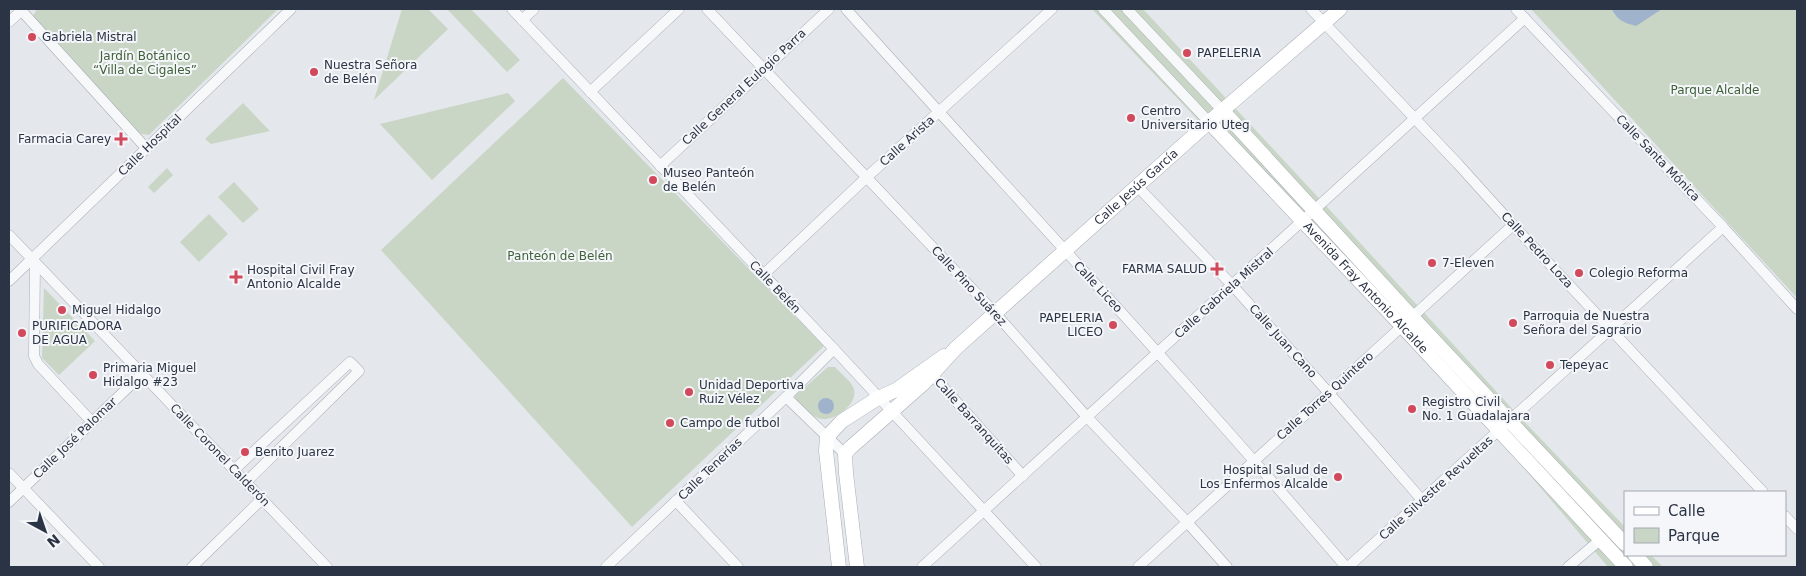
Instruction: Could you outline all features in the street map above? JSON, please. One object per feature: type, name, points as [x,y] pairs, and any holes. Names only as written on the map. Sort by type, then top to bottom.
[{"type":"street","points":[[9,22],[21,9],[146,148]]},
{"type":"street","name":"Calle Hospital","points":[[9,281],[33,261],[146,148],[291,9]]},
{"type":"street","name":"Calle Belén","points":[[512,9],[834,349],[1036,567]]},
{"type":"street","points":[[522,20],[534,9]]},
{"type":"street","points":[[590,92],[680,9]]},
{"type":"street","name":"Calle Pino Suárez","points":[[707,9],[765,68],[995,313],[1088,417],[1188,522],[1227,567]]},
{"type":"street","name":"Calle General Eulogio Parra","points":[[660,166],[829,9]]},
{"type":"street","name":"Calle Liceo","points":[[846,9],[1255,460],[1347,567]]},
{"type":"street","name":"Calle Arista","points":[[763,275],[867,177],[1052,9]]},
{"type":"street","name":"Avenida Fray Antonio Alcalde","points":[[1103,9],[1302,221],[1407,322],[1504,426],[1624,543]]},
{"type":"street","name":"Avenida Fray Antonio Alcalde","points":[[1127,9],[1314,210],[1407,322]]},
{"type":"street","name":"Calle Pedro Loza","points":[[1311,9],[1762,491]]},
{"type":"street","name":"Calle Jesús García","points":[[845,454],[891,412],[929,371],[1065,252],[1222,110],[1340,9]]},
{"type":"street","name":"Calle Santa Mónica","points":[[1516,9],[1723,226],[1797,309]]},
{"type":"street","name":"Calle Gabriela Mistral","points":[[922,567],[1525,18]]},
{"type":"street","name":"Calle Juan Cano","points":[[1137,186],[1232,285],[1422,500]]},
{"type":"street","name":"Calle Torres Quintero","points":[[1138,567],[1513,225]]},
{"type":"street","name":"Calle Silvestre Revueltas","points":[[1347,567],[1723,226]]},
{"type":"street","name":"Calle Coronel Calderón","points":[[9,235],[327,567]]},
{"type":"street","points":[[33,261],[34,356],[38,364],[92,422]]},
{"type":"street","name":"Calle Tenerías","points":[[606,567],[786,397],[834,349]]},
{"type":"street","points":[[234,470],[350,362],[359,371],[246,482]]},
{"type":"street","name":"Calle Jesús García","points":[[828,437],[842,421],[878,398],[929,371]]},
{"type":"street","name":"Calle Barranquitas","points":[[929,371],[1023,476]]},
{"type":"street","name":"Calle José Palomar","points":[[9,502],[142,374]]},
{"type":"street","points":[[786,397],[845,454],[857,567]]},
{"type":"street","name":"Avenida Fray Antonio Alcalde","points":[[1504,426],[1600,540],[1626,567]]},
{"type":"street","points":[[828,437],[826,451],[839,567]]},
{"type":"street","points":[[9,473],[99,567]]},
{"type":"street","points":[[192,567],[262,499]]},
{"type":"street","points":[[676,501],[738,567]]},
{"type":"street","points":[[1786,517],[1797,529]]},
{"type":"street","points":[[1568,567],[1600,540]]},
{"type":"street","points":[[1636,556],[1646,567]]},
{"type":"green space","name":"Jardín Botánico “Villa de Cigales”","points":[[37,9],[278,9],[149,135],[136,133],[38,26],[33,16]]},
{"type":"green space","points":[[402,9],[428,9],[448,29],[374,100]]},
{"type":"green space","points":[[447,9],[471,9],[520,60],[507,72]]},
{"type":"green space","points":[[1092,9],[1143,9],[1517,414],[1624,526],[1624,556],[1652,556],[1663,567],[1608,567],[1495,434]]},
{"type":"green space","name":"Parque Alcalde","points":[[1531,9],[1797,9],[1797,298]]},
{"type":"green space","name":"Panteón de Belén","points":[[563,78],[824,346],[632,527],[381,250]]},
{"type":"green space","points":[[508,93],[515,101],[432,180],[380,124]]},
{"type":"green space","points":[[243,103],[270,131],[211,144],[205,139]]},
{"type":"green space","points":[[167,168],[173,175],[154,193],[148,187]]},
{"type":"green space","points":[[234,182],[259,209],[243,223],[218,197]]},
{"type":"green space","points":[[209,214],[228,234],[199,262],[180,242]]},
{"type":"green space","points":[[44,288],[95,341],[59,375],[42,358]]},
{"type":"green space","points":[[828,367],[835,367],[850,382],[854,393],[850,404],[840,414],[822,419],[808,412],[796,401],[795,396]]},
{"type":"water","points":[[1612,9],[1662,9],[1636,26],[1621,20]]},
{"type":"water","points":[[826,398],[832,400],[834,406],[832,412],[826,414],[820,412],[818,406],[820,400]]},
{"type":"place","name":"Gabriela Mistral","points":[[32,37]]},
{"type":"place","name":"PAPELERIA","points":[[1187,53]]},
{"type":"place","name":"Nuestra Señora de Belén","points":[[314,72]]},
{"type":"place","name":"Centro Universitario Uteg","points":[[1131,118]]},
{"type":"place","name":"Farmacia Carey","points":[[121,139]]},
{"type":"place","name":"Museo Panteón de Belén","points":[[653,180]]},
{"type":"place","name":"7-Eleven","points":[[1432,263]]},
{"type":"place","name":"FARMA SALUD","points":[[1217,269]]},
{"type":"place","name":"Colegio Reforma","points":[[1579,273]]},
{"type":"place","name":"Hospital Civil Fray Antonio Alcalde","points":[[236,277]]},
{"type":"place","name":"Miguel Hidalgo","points":[[62,310]]},
{"type":"place","name":"Parroquia de Nuestra Señora del Sagrario","points":[[1513,323]]},
{"type":"place","name":"PAPELERIA LICEO","points":[[1113,325]]},
{"type":"place","name":"PURIFICADORA DE AGUA","points":[[22,333]]},
{"type":"place","name":"Tepeyac","points":[[1550,365]]},
{"type":"place","name":"Primaria Miguel Hidalgo #23","points":[[93,375]]},
{"type":"place","name":"Unidad Deportiva Ruiz Vélez","points":[[689,392]]},
{"type":"place","name":"Registro Civil No. 1 Guadalajara","points":[[1412,409]]},
{"type":"place","name":"Campo de futbol","points":[[670,423]]},
{"type":"place","name":"Benito Juarez","points":[[245,452]]},
{"type":"place","name":"Hospital Salud de Los Enfermos Alcalde","points":[[1338,477]]}]
